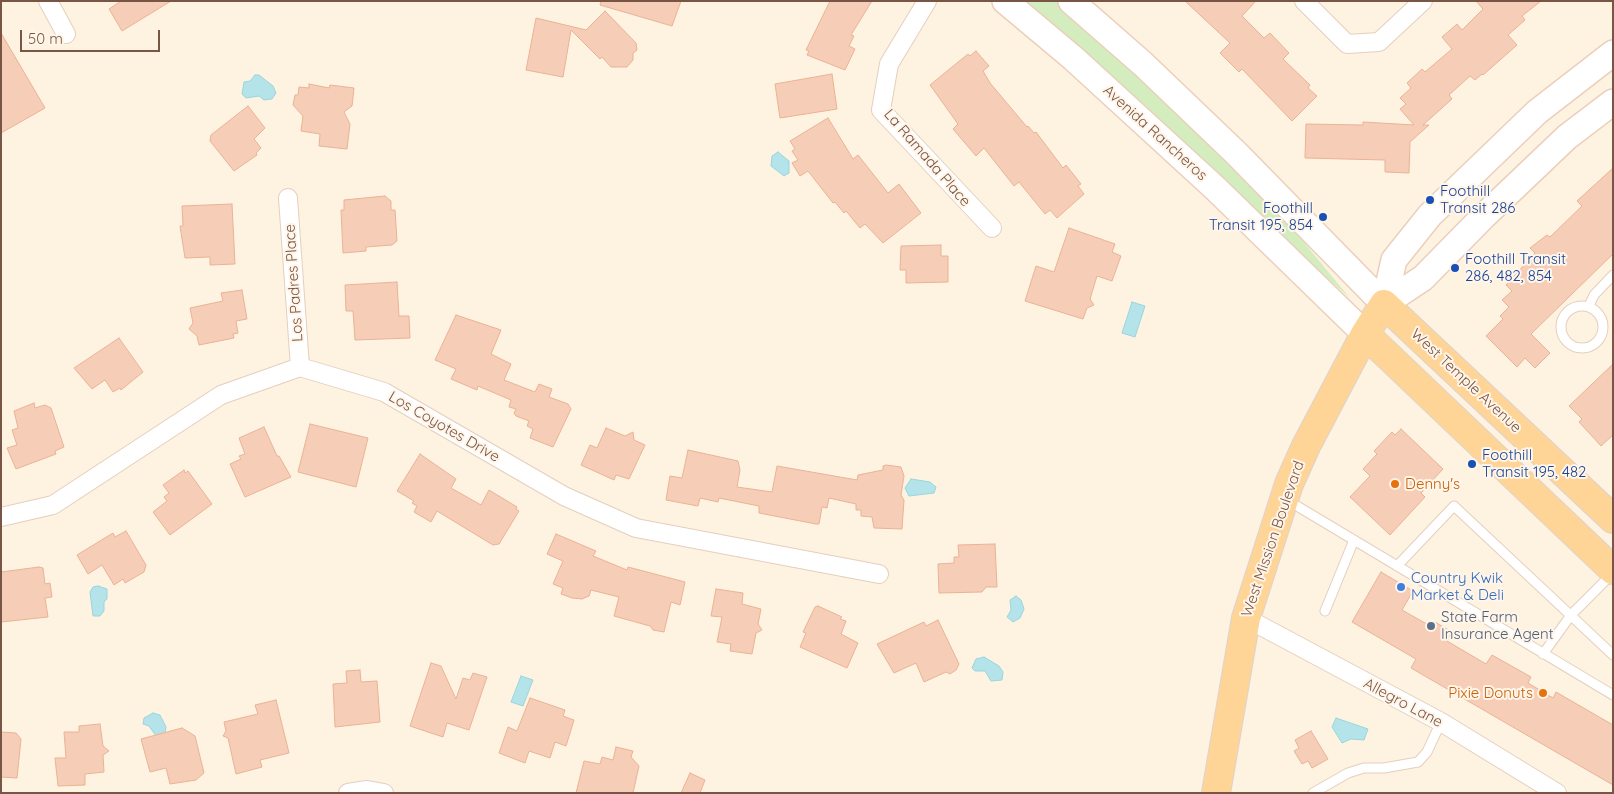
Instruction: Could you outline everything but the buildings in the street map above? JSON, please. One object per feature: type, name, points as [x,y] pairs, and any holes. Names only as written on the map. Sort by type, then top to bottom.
[{"type":"main road","name":"Avenida Rancheros","points":[[1005,1],[1073,58],[1215,188],[1365,334]]},
{"type":"main road","points":[[1071,1],[1143,64],[1236,153],[1384,304]]},
{"type":"main road","points":[[1384,304],[1394,260],[1430,216],[1537,112],[1613,53]]},
{"type":"main road","points":[[1384,304],[1423,278],[1484,216],[1560,144],[1613,102]]},
{"type":"main road","name":"West Mission Boulevard","points":[[1216,793],[1246,618],[1284,499],[1306,446],[1365,334],[1384,304]]},
{"type":"main road","name":"West Temple Avenue","points":[[1384,304],[1613,519]]},
{"type":"main road","points":[[1365,334],[1613,572]]},
{"type":"street","points":[[48,1],[66,34]]},
{"type":"street","name":"La Ramada Place","points":[[928,1],[889,64],[881,110],[992,228]]},
{"type":"street","points":[[1304,1],[1347,44],[1379,42],[1422,1]]},
{"type":"street","name":"Los Padres Place","points":[[288,198],[300,367]]},
{"type":"street","points":[[1,517],[54,505],[221,395],[300,367]]},
{"type":"street","name":"Los Coyotes Drive","points":[[300,367],[384,392],[564,496],[636,528],[879,574]]},
{"type":"street","name":"Allegro Lane","points":[[1246,618],[1441,722],[1557,793]]},
{"type":"street","points":[[348,793],[367,790],[384,793]]},
{"type":"lane","points":[[1589,306],[1594,295],[1613,276]]},
{"type":"lane","points":[[1578,306],[1589,306],[1598,312],[1604,323],[1603,333],[1599,342],[1589,348],[1578,348],[1567,343],[1561,333],[1561,320],[1568,310],[1578,306]]},
{"type":"lane","points":[[1284,499],[1613,695]]},
{"type":"lane","points":[[1397,566],[1454,506],[1613,655]]},
{"type":"lane","points":[[1325,611],[1354,540]]},
{"type":"lane","points":[[1544,654],[1571,615],[1613,572]]},
{"type":"lane","points":[[1313,793],[1348,774],[1364,768],[1384,768],[1418,762],[1427,752],[1441,722]]},
{"type":"green space","points":[[1012,1],[1061,1],[1227,149],[1349,297],[1226,191]]},
{"type":"water","points":[[255,75],[259,75],[273,86],[276,93],[272,99],[264,100],[259,96],[246,98],[242,94],[244,82],[250,81]]},
{"type":"water","points":[[778,152],[789,161],[789,173],[784,176],[771,166],[772,156]]},
{"type":"water","points":[[1132,302],[1145,306],[1135,337],[1122,333]]},
{"type":"water","points":[[911,479],[930,482],[936,487],[934,493],[909,496],[905,488]]},
{"type":"water","points":[[98,586],[107,589],[107,599],[104,602],[104,611],[100,616],[93,616],[90,592],[93,587]]},
{"type":"water","points":[[1016,596],[1021,600],[1024,609],[1020,618],[1013,622],[1007,617],[1011,610],[1010,600]]},
{"type":"water","points":[[984,657],[999,666],[1003,672],[1002,680],[991,681],[985,671],[975,671],[972,668],[976,659]]},
{"type":"water","points":[[521,676],[533,680],[523,706],[511,702]]},
{"type":"water","points":[[153,713],[160,715],[166,727],[165,733],[156,736],[149,726],[143,724],[144,718]]},
{"type":"water","points":[[1336,718],[1368,729],[1364,740],[1351,739],[1342,743],[1332,727]]},
{"type":"place","name":"Foothill Transit 286","points":[[1430,200]]},
{"type":"place","name":"Foothill Transit 195, 854","points":[[1323,217]]},
{"type":"place","name":"Foothill Transit 286, 482, 854","points":[[1455,268]]},
{"type":"place","name":"Foothill Transit 195, 482","points":[[1472,464]]},
{"type":"place","name":"Denny's","points":[[1395,484]]},
{"type":"place","name":"Country Kwik Market & Deli","points":[[1401,587]]},
{"type":"place","name":"State Farm Insurance Agent","points":[[1431,626]]},
{"type":"place","name":"Pixie Donuts","points":[[1543,693]]}]
